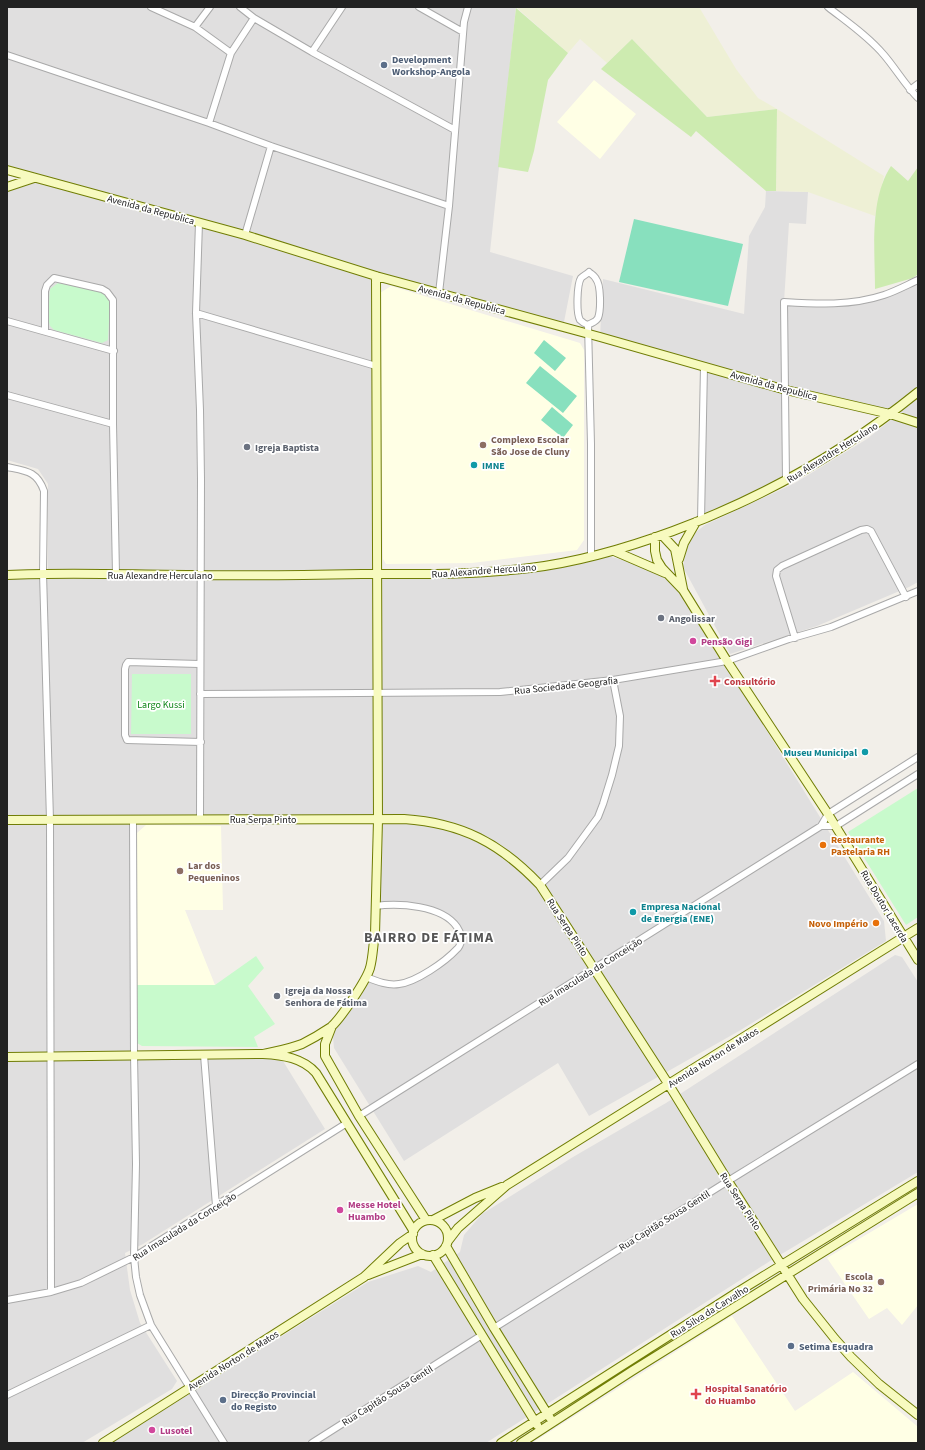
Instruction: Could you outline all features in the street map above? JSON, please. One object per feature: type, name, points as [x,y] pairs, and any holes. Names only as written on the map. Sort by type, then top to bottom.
[{"type":"street","points":[[151,7],[195,28],[231,53]]},
{"type":"street","points":[[195,28],[210,7]]},
{"type":"street","points":[[240,7],[254,18],[312,52],[455,130]]},
{"type":"street","points":[[312,52],[342,7]]},
{"type":"street","points":[[419,7],[463,32]]},
{"type":"street","points":[[439,293],[449,206],[464,22],[468,7]]},
{"type":"street","points":[[828,7],[867,37],[884,54],[910,90],[918,98]]},
{"type":"street","points":[[209,123],[231,53],[254,18]]},
{"type":"street","points":[[7,55],[449,206]]},
{"type":"street","points":[[910,90],[918,84]]},
{"type":"street","points":[[245,234],[271,146]]},
{"type":"street","name":"Avenida da Republica","points":[[7,170],[245,234],[376,276],[439,293],[588,329],[704,366],[786,390],[890,414],[918,423]]},
{"type":"street","points":[[7,187],[34,178]]},
{"type":"street","points":[[200,223],[196,313],[200,410],[200,819]]},
{"type":"street","points":[[588,329],[598,317],[600,298],[599,285],[596,278],[589,272],[581,279],[578,288],[578,315],[580,321],[588,329],[591,444],[591,557]]},
{"type":"street","points":[[376,276],[378,820],[373,950],[370,968],[366,977],[332,1026],[325,1044],[325,1056],[359,1116],[429,1220]]},
{"type":"street","points":[[45,331],[46,285],[54,278],[102,289],[107,292],[113,300],[113,424],[116,574]]},
{"type":"street","points":[[786,480],[784,302],[816,304],[848,303],[884,295],[918,280]]},
{"type":"street","points":[[196,313],[376,366]]},
{"type":"street","points":[[7,321],[114,351]]},
{"type":"street","points":[[678,568],[681,549],[698,521],[704,366]]},
{"type":"street","name":"Rua Alexandre Herculano","points":[[7,575],[43,573],[201,575],[449,574],[493,572],[531,568],[591,557],[659,536],[698,521],[786,480],[813,465],[890,414],[918,392]]},
{"type":"street","points":[[7,394],[113,424]]},
{"type":"street","points":[[7,467],[36,476],[41,482],[44,491],[43,573],[50,820],[52,1056],[51,1292]]},
{"type":"street","points":[[795,638],[776,576],[777,570],[782,566],[862,530],[866,529],[871,531],[906,597]]},
{"type":"street","name":"Rua Doutor Lacerda","points":[[683,590],[675,549],[659,536],[655,552],[657,560],[662,568],[683,590],[727,661],[836,826],[918,960]]},
{"type":"street","points":[[614,551],[670,576]]},
{"type":"street","name":"Rua Sociedade Geografia","points":[[200,694],[500,692],[613,680],[727,661],[831,626],[918,591]]},
{"type":"street","points":[[199,664],[128,662],[125,669],[125,735],[127,740],[200,742]]},
{"type":"street","points":[[540,885],[568,858],[598,817],[603,804],[619,746],[620,716],[613,680]]},
{"type":"street","name":"Rua Imaculada da Conceição","points":[[359,1116],[821,826],[828,814],[918,757]]},
{"type":"street","points":[[899,770],[906,781]]},
{"type":"street","points":[[821,826],[836,826],[918,774]]},
{"type":"street","name":"Rua Serpa Pinto","points":[[7,820],[422,820],[468,833],[503,851],[525,869],[540,885],[669,1085],[803,1299],[835,1339],[879,1384],[917,1412]]},
{"type":"street","points":[[133,820],[136,1164],[134,1257],[136,1277],[140,1295],[151,1325],[224,1443]]},
{"type":"street","points":[[366,977],[384,983],[398,985],[441,964],[458,948],[462,938],[457,927],[451,921],[444,916],[423,908],[409,905],[375,906]]},
{"type":"street","name":"Avenida Norton de Matos","points":[[429,1220],[475,1198],[507,1185],[918,928]]},
{"type":"street","points":[[263,1054],[294,1047],[332,1026]]},
{"type":"street","points":[[7,1056],[263,1054],[293,1058],[310,1067],[316,1073],[413,1232],[413,1243],[415,1247],[422,1254],[433,1256],[438,1254],[447,1244]]},
{"type":"street","points":[[204,1055],[216,1206]]},
{"type":"street","name":"Rua Capitão Sousa Gentil","points":[[494,1328],[918,1064]]},
{"type":"street","name":"Rua Imaculada da Conceição","points":[[7,1300],[51,1292],[81,1283],[134,1257],[347,1122]]},
{"type":"street","name":"Rua Silva da Carvalho","points":[[501,1443],[782,1265],[918,1181]]},
{"type":"street","name":"Avenida Norton de Matos","points":[[447,1244],[458,1228],[507,1185]]},
{"type":"street","name":"Rua Silva da Carvalho","points":[[521,1443],[844,1238],[918,1193]]},
{"type":"street","points":[[898,1194],[903,1202]]},
{"type":"street","points":[[413,1232],[419,1223],[429,1220],[440,1222],[445,1227],[448,1234],[447,1244],[494,1328],[552,1422]]},
{"type":"street","points":[[838,1230],[844,1238]]},
{"type":"street","name":"Avenida Norton de Matos","points":[[103,1443],[364,1277],[413,1232]]},
{"type":"street","name":"Avenida Norton de Matos","points":[[364,1277],[422,1254]]},
{"type":"street","points":[[433,1256],[540,1430]]},
{"type":"street","points":[[736,1294],[741,1303]]},
{"type":"street","points":[[7,1395],[151,1325]]},
{"type":"street","points":[[674,1333],[680,1342]]},
{"type":"street","name":"Rua Capitão Sousa Gentil","points":[[312,1443],[482,1335]]},
{"type":"shaded area","points":[[7,7],[516,7],[490,252],[573,276],[563,327],[376,276],[378,574],[540,570],[608,556],[634,563],[664,577],[682,596],[719,658],[759,718],[884,921],[886,941],[739,1031],[589,1116],[558,1063],[404,1161],[334,1048],[332,1026],[366,977],[384,983],[410,980],[451,955],[462,938],[451,921],[423,908],[375,906],[378,820],[134,820],[134,1055],[263,1054],[283,1061],[325,1129],[143,1244],[125,1253],[130,1290],[140,1323],[177,1381],[172,1389],[82,1443],[7,1443],[7,575],[48,573],[48,484],[38,469],[7,460],[7,187],[33,178],[7,170]]},
{"type":"shaded area","points":[[516,7],[699,7],[736,69],[758,98],[777,109],[707,117],[632,39],[607,63],[580,39],[568,53]]},
{"type":"shaded area","points":[[594,80],[636,114],[600,159],[557,122]]},
{"type":"shaded area","points":[[777,109],[884,176],[875,216],[808,192],[776,191]]},
{"type":"shaded area","points":[[766,191],[808,192],[806,224],[789,223],[784,302],[816,304],[884,295],[918,280],[918,392],[890,414],[786,390],[786,480],[701,520],[704,366],[600,337],[603,279],[744,314],[749,236],[765,207]]},
{"type":"shaded area","name":"Complexo Escolar São Jose de Cluny","points":[[391,286],[580,343],[584,350],[584,540],[577,550],[472,563],[386,564],[383,559],[380,293]]},
{"type":"shaded area","points":[[918,398],[918,582],[817,626],[730,654],[683,567],[687,544],[696,532],[705,525],[795,483],[867,439]]},
{"type":"shaded area","name":"Lar dos Pequeninos","points":[[146,825],[221,826],[223,910],[185,910],[215,985],[137,985],[137,833]]},
{"type":"shaded area","points":[[895,955],[902,957],[918,982],[918,1172],[770,1261],[486,1443],[111,1443],[368,1282],[418,1266],[431,1272],[460,1252],[464,1235],[482,1214],[573,1157],[666,1103]]},
{"type":"shaded area","name":"Escola Primária No 32","points":[[918,1204],[918,1305],[902,1325],[887,1308],[869,1319],[827,1258]]},
{"type":"shaded area","name":"Hospital Sanatório do Huambo","points":[[732,1316],[795,1411],[853,1372],[918,1427],[918,1443],[532,1443]]},
{"type":"green space","points":[[516,8],[568,53],[548,80],[534,151],[528,172],[498,167]]},
{"type":"green space","points":[[632,39],[707,117],[777,109],[776,191],[766,191],[696,131],[691,137],[601,69]]},
{"type":"green space","points":[[891,166],[908,181],[918,167],[918,274],[913,278],[875,289],[874,242],[876,210],[884,179]]},
{"type":"green space","points":[[634,219],[743,244],[728,306],[619,282]]},
{"type":"green space","points":[[58,283],[106,293],[110,299],[108,340],[102,343],[54,330],[50,326],[48,318],[50,289]]},
{"type":"green space","points":[[544,340],[566,358],[555,371],[534,353]]},
{"type":"green space","points":[[540,366],[577,396],[563,413],[526,383]]},
{"type":"green space","points":[[552,407],[573,425],[563,438],[541,420]]},
{"type":"green space","name":"Largo Kussi","points":[[132,674],[191,674],[191,734],[131,734]]},
{"type":"green space","points":[[918,788],[918,917],[906,925],[848,832]]},
{"type":"green space","points":[[256,956],[264,968],[248,986],[275,1024],[254,1037],[258,1047],[142,1046],[137,1043],[137,985],[215,985]]},
{"type":"place","name":"Development Workshop-Angola","points":[[384,65]]},
{"type":"place","name":"Complexo Escolar São Jose de Cluny","points":[[483,445]]},
{"type":"place","name":"Igreja Baptista","points":[[247,447]]},
{"type":"place","name":"IMNE","points":[[474,465]]},
{"type":"place","name":"Angolissar","points":[[661,618]]},
{"type":"place","name":"Pensão Gigi","points":[[693,641]]},
{"type":"place","name":"Consultório","points":[[715,681]]},
{"type":"place","name":"Museu Municipal","points":[[865,752]]},
{"type":"place","name":"Restaurante Pastelaria RH","points":[[823,845]]},
{"type":"place","name":"Lar dos Pequeninos","points":[[180,871]]},
{"type":"place","name":"Empresa Nacional de Energia (ENE)","points":[[633,912]]},
{"type":"place","name":"Novo Império","points":[[876,923]]},
{"type":"place","name":"Igreja da Nossa Senhora de Fátima","points":[[277,996]]},
{"type":"place","name":"Messe Hotel Huambo","points":[[340,1210]]},
{"type":"place","name":"Escola Primária No 32","points":[[881,1282]]},
{"type":"place","name":"Setima Esquadra","points":[[791,1346]]},
{"type":"place","name":"Hospital Sanatório do Huambo","points":[[696,1394]]},
{"type":"place","name":"Direcção Provincial do Registo","points":[[223,1400]]},
{"type":"place","name":"Lusotel","points":[[152,1430]]},
{"type":"district","name":"BAIRRO DE FÁTIMA","points":[[429,937]]}]
